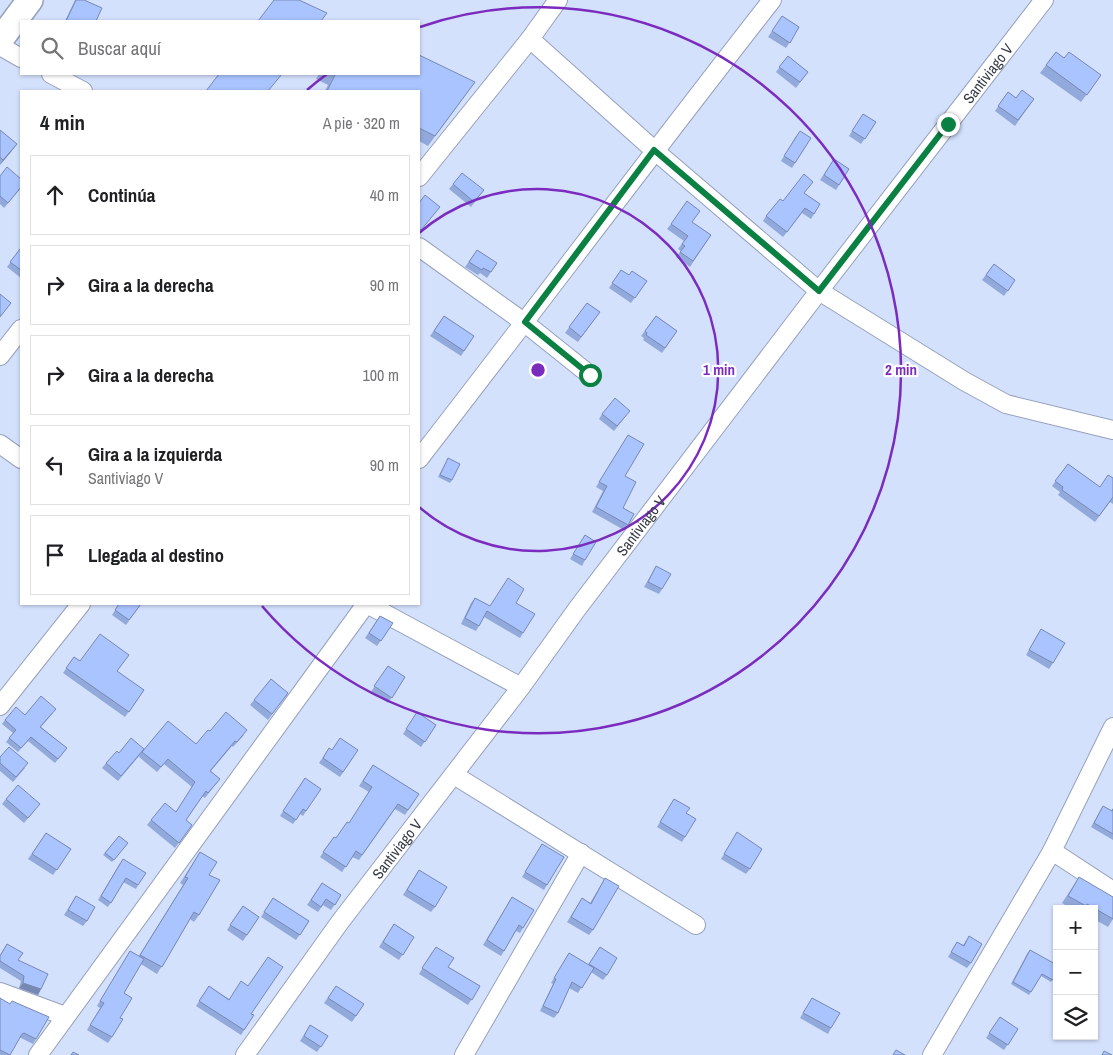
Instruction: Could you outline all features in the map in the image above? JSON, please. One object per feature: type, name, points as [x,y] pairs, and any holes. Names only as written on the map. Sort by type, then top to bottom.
[{"type":"street","points":[[0,40],[30,0]]},
{"type":"street","points":[[420,176],[530,39],[558,0]]},
{"type":"street","points":[[420,458],[654,150],[772,0]]},
{"type":"street","name":"Santiviago V","points":[[245,1055],[340,922],[521,687],[577,609],[1044,0]]},
{"type":"street","points":[[530,39],[654,150],[819,291],[964,381],[1006,404],[1113,430]]},
{"type":"street","points":[[0,46],[20,57]]},
{"type":"street","points":[[53,75],[81,90]]},
{"type":"street","points":[[420,249],[525,322],[590,375]]},
{"type":"street","points":[[0,356],[20,330]]},
{"type":"street","points":[[0,444],[20,458]]},
{"type":"street","points":[[0,706],[80,605]]},
{"type":"street","points":[[38,1055],[365,605]]},
{"type":"street","points":[[368,605],[521,687]]},
{"type":"street","points":[[932,1055],[1052,851],[1113,727]]},
{"type":"street","points":[[454,774],[696,925]]},
{"type":"street","points":[[1052,851],[1113,891]]},
{"type":"street","points":[[464,1055],[580,853]]},
{"type":"street","points":[[0,992],[65,1016]]},
{"type":"building","points":[[76,0],[84,0],[102,8],[96,20],[66,20]]},
{"type":"building","points":[[274,0],[299,0],[327,13],[322,20],[259,20]]},
{"type":"building","points":[[782,16],[799,27],[790,43],[772,31]]},
{"type":"building","points":[[1056,52],[1064,58],[1069,52],[1101,75],[1087,95],[1046,65]]},
{"type":"building","points":[[420,55],[475,82],[435,136],[420,128],[420,90],[328,90],[335,75],[420,75]]},
{"type":"building","points":[[788,56],[808,72],[800,82],[779,67]]},
{"type":"building","points":[[218,75],[281,75],[269,90],[207,90]]},
{"type":"building","points":[[1022,90],[1034,99],[1018,120],[998,106],[1008,92],[1016,98]]},
{"type":"building","points":[[863,114],[876,122],[865,139],[852,131]]},
{"type":"building","points":[[0,130],[17,144],[3,160],[0,157]]},
{"type":"building","points":[[800,131],[811,138],[795,163],[784,156]]},
{"type":"building","points":[[834,159],[849,169],[839,185],[824,175]]},
{"type":"building","points":[[7,167],[20,178],[20,188],[8,203],[0,196],[0,176]]},
{"type":"building","points":[[462,173],[484,190],[474,202],[453,184]]},
{"type":"building","points":[[804,174],[813,182],[804,193],[820,204],[814,214],[805,208],[787,232],[766,216],[780,199],[783,201]]},
{"type":"building","points":[[425,195],[440,207],[421,230],[420,229],[420,202]]},
{"type":"building","points":[[687,201],[700,211],[692,222],[711,235],[693,261],[680,252],[685,246],[682,244],[688,236],[671,224]]},
{"type":"building","points":[[20,249],[20,269],[10,262]]},
{"type":"building","points":[[477,250],[497,263],[491,272],[483,268],[482,270],[469,262]]},
{"type":"building","points":[[994,264],[1015,280],[1008,291],[986,275]]},
{"type":"building","points":[[621,270],[629,275],[632,271],[647,281],[635,298],[612,283]]},
{"type":"building","points":[[0,294],[11,303],[0,317]]},
{"type":"building","points":[[587,303],[600,312],[581,337],[569,327]]},
{"type":"building","points":[[444,316],[474,336],[464,351],[434,331]]},
{"type":"building","points":[[656,316],[677,331],[665,348],[646,335],[645,331]]},
{"type":"building","points":[[615,398],[630,411],[617,426],[602,414]]},
{"type":"building","points":[[628,435],[644,444],[625,476],[636,482],[623,508],[634,514],[628,525],[596,507],[607,486],[599,482]]},
{"type":"building","points":[[448,458],[460,464],[452,480],[440,475]]},
{"type":"building","points":[[1068,464],[1100,487],[1108,475],[1113,478],[1113,497],[1099,516],[1062,490],[1063,487],[1055,481]]},
{"type":"building","points":[[585,535],[596,542],[585,560],[573,554]]},
{"type":"building","points":[[656,566],[671,574],[662,589],[648,582]]},
{"type":"building","points":[[508,578],[524,589],[516,603],[535,614],[523,633],[487,611],[479,626],[465,618],[475,598],[490,606]]},
{"type":"building","points":[[118,605],[140,605],[129,620],[115,610]]},
{"type":"building","points":[[380,616],[393,623],[381,641],[369,633]]},
{"type":"building","points":[[1041,629],[1065,643],[1053,663],[1029,650]]},
{"type":"building","points":[[100,634],[129,655],[117,671],[144,690],[129,712],[66,668],[74,657],[80,661]]},
{"type":"building","points":[[388,666],[405,677],[392,698],[374,686]]},
{"type":"building","points":[[271,679],[288,693],[272,714],[254,700]]},
{"type":"building","points":[[41,696],[56,709],[40,727],[67,748],[58,759],[31,737],[21,748],[9,738],[16,730],[5,720],[16,707],[25,715]]},
{"type":"building","points":[[226,712],[247,730],[237,742],[235,741],[210,771],[220,779],[208,793],[206,791],[186,820],[192,825],[179,843],[151,820],[165,803],[176,812],[195,782],[168,759],[161,767],[142,752],[168,721],[196,744]]},
{"type":"building","points":[[417,712],[436,725],[425,742],[406,729]]},
{"type":"building","points":[[131,738],[144,749],[121,776],[106,763],[117,751],[119,753]]},
{"type":"building","points":[[340,738],[358,750],[343,772],[323,758],[329,748],[332,750]]},
{"type":"building","points":[[9,747],[28,763],[16,777],[0,763],[0,757]]},
{"type":"building","points":[[373,765],[419,794],[408,810],[398,804],[362,855],[356,851],[346,867],[323,852],[347,822],[349,823],[372,787],[363,781]]},
{"type":"building","points":[[305,778],[321,789],[306,811],[303,809],[296,820],[283,811]]},
{"type":"building","points":[[18,785],[40,804],[28,818],[6,799]]},
{"type":"building","points":[[674,799],[690,808],[686,813],[696,819],[685,837],[660,822]]},
{"type":"building","points":[[1103,806],[1112,811],[1113,809],[1113,834],[1094,823]]},
{"type":"building","points":[[737,832],[762,849],[750,869],[724,854]]},
{"type":"building","points":[[46,833],[71,849],[57,870],[32,854]]},
{"type":"building","points":[[119,836],[128,843],[114,860],[105,853]]},
{"type":"building","points":[[542,844],[564,857],[547,885],[525,872]]},
{"type":"building","points":[[200,852],[217,862],[209,875],[220,880],[199,915],[194,912],[162,967],[140,955],[188,878],[185,877]]},
{"type":"building","points":[[123,859],[146,873],[138,885],[126,878],[111,903],[101,896]]},
{"type":"building","points":[[419,870],[447,887],[435,907],[407,890]]},
{"type":"building","points":[[1079,877],[1113,897],[1113,919],[1098,910],[1098,905],[1084,905],[1068,896]]},
{"type":"building","points":[[605,878],[619,886],[593,930],[571,917],[582,898],[591,904]]},
{"type":"building","points":[[322,883],[341,895],[335,905],[326,899],[321,907],[311,900]]},
{"type":"building","points":[[76,896],[95,907],[87,921],[68,910]]},
{"type":"building","points":[[512,897],[534,910],[523,928],[519,925],[504,951],[487,940]]},
{"type":"building","points":[[273,898],[309,921],[300,935],[264,912]]},
{"type":"building","points":[[243,906],[259,917],[247,935],[230,925]]},
{"type":"building","points":[[394,924],[414,937],[403,955],[383,942]]},
{"type":"building","points":[[969,936],[982,944],[971,963],[951,952],[957,942],[964,946]]},
{"type":"building","points":[[7,944],[23,953],[18,960],[48,974],[41,989],[23,983],[24,976],[0,961],[0,956]]},
{"type":"building","points":[[436,947],[454,958],[448,967],[480,986],[472,1000],[422,968]]},
{"type":"building","points":[[600,947],[617,958],[607,975],[589,964]]},
{"type":"building","points":[[1030,950],[1053,963],[1053,980],[1042,974],[1031,992],[1013,982]]},
{"type":"building","points":[[130,951],[144,959],[124,993],[132,998],[120,1018],[123,1019],[112,1037],[90,1025],[104,1003],[100,1001]]},
{"type":"building","points":[[569,953],[594,968],[582,988],[572,982],[558,1013],[543,1006],[556,979],[554,978]]},
{"type":"building","points":[[268,957],[283,967],[251,1014],[254,1015],[244,1030],[199,1001],[209,986],[229,1000],[241,981],[248,986]]},
{"type":"building","points":[[336,986],[364,1004],[356,1016],[328,998]]},
{"type":"building","points":[[0,998],[10,1004],[12,1001],[49,1017],[36,1039],[24,1033],[22,1034],[10,1055],[0,1050]]},
{"type":"building","points":[[812,998],[840,1013],[831,1028],[803,1013]]},
{"type":"building","points":[[1000,1017],[1018,1029],[1008,1045],[989,1033]]},
{"type":"building","points":[[310,1025],[328,1036],[321,1047],[304,1036]]},
{"type":"building","points":[[896,1050],[905,1055],[893,1055]]},
{"type":"building","points":[[1104,1051],[1112,1055],[1102,1055]]},
{"type":"route","points":[[590,375],[525,322],[654,150],[819,291],[948,124]]}]
